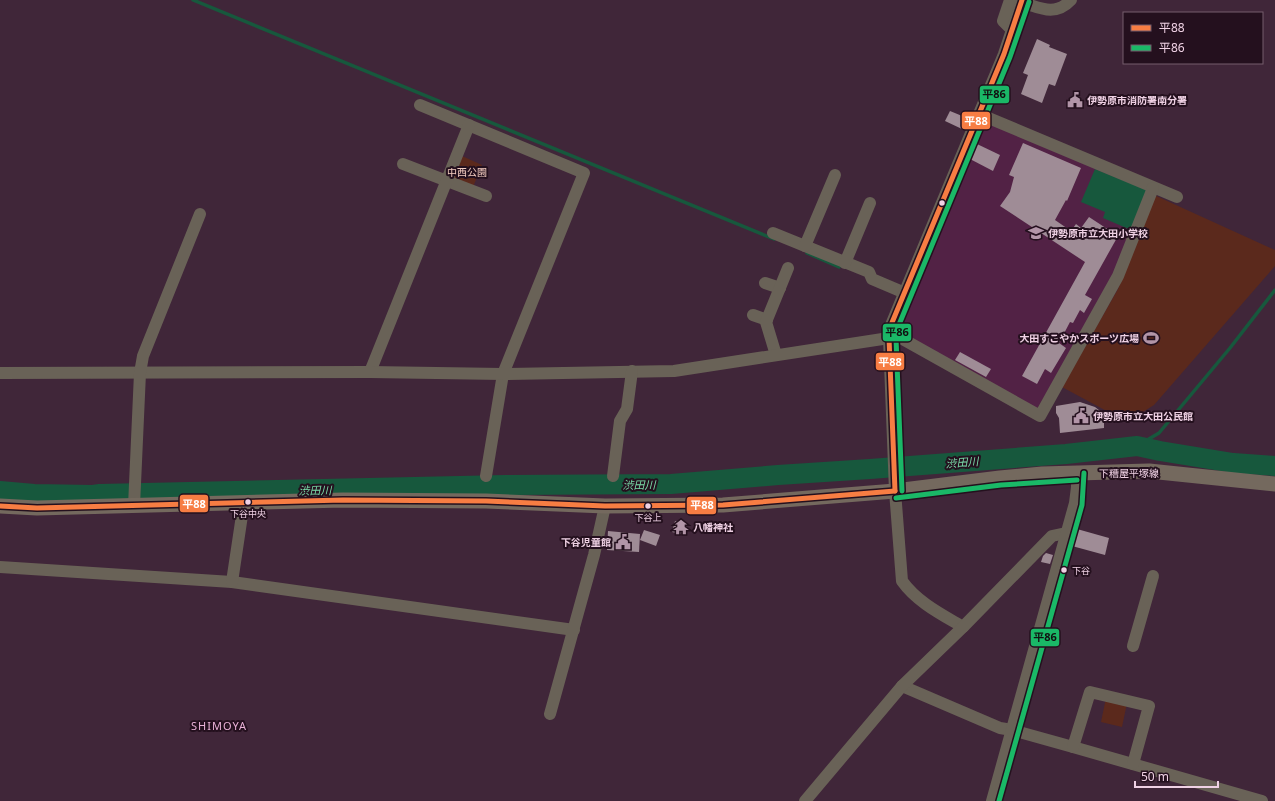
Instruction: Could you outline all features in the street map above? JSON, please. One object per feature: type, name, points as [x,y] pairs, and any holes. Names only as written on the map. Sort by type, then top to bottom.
[{"type":"main road","name":"下糟屋平塚線","points":[[0,506],[37,508],[343,500],[486,501],[605,506],[723,505],[894,485],[1077,473],[1149,471],[1275,484]]},
{"type":"street","points":[[963,627],[924,604],[910,593],[902,581],[893,462],[889,338],[891,325],[1004,54],[1012,30],[1018,1],[1053,11],[1062,8],[1071,0]]},
{"type":"street","points":[[420,105],[584,173],[503,374],[486,476]]},
{"type":"street","points":[[979,114],[1177,197]]},
{"type":"street","points":[[370,372],[469,125]]},
{"type":"street","points":[[403,164],[486,196]]},
{"type":"street","points":[[805,246],[834,175]]},
{"type":"street","points":[[0,373],[370,372],[503,374],[674,371],[889,338],[899,338],[1040,416],[1118,276],[1153,188]]},
{"type":"street","points":[[845,263],[870,203]]},
{"type":"street","points":[[134,506],[140,373],[143,356],[200,214]]},
{"type":"street","points":[[773,233],[869,272],[872,279],[904,293]]},
{"type":"street","points":[[776,355],[767,320],[788,268]]},
{"type":"street","points":[[765,282],[780,288]]},
{"type":"street","points":[[753,315],[767,320]]},
{"type":"street","points":[[613,476],[620,421],[627,409],[632,371]]},
{"type":"street","points":[[992,801],[1075,504],[1077,473]]},
{"type":"street","points":[[232,582],[244,502]]},
{"type":"street","points":[[550,714],[594,555],[605,506]]},
{"type":"street","points":[[805,801],[902,686],[963,627],[1052,536],[1066,533]]},
{"type":"street","points":[[0,567],[232,582],[574,630]]},
{"type":"street","points":[[1133,646],[1153,576]]},
{"type":"street","points":[[902,686],[1000,728],[1012,730],[1262,801]]},
{"type":"street","points":[[1073,747],[1090,692],[1149,706],[1133,764]]},
{"type":"shaded area","name":"伊勢原市立大田小学校","points":[[985,122],[1149,190],[1115,276],[1037,409],[903,337],[902,325]]},
{"type":"shaded area","points":[[1095,169],[1147,190],[1131,230],[1103,218],[1105,212],[1081,202]]},
{"type":"green space","name":"中西公園","points":[[462,156],[482,165],[473,187],[452,179]]},
{"type":"green space","name":"大田すこやかスポーツ広場","points":[[1154,195],[1275,250],[1275,266],[1154,405],[1127,422],[1062,387],[1118,289]]},
{"type":"green space","points":[[1106,698],[1127,703],[1122,727],[1101,722]]},
{"type":"building","points":[[1037,39],[1050,45],[1049,47],[1067,54],[1055,86],[1049,84],[1042,103],[1021,94],[1028,75],[1023,73]]},
{"type":"building","points":[[950,111],[967,118],[962,129],[945,121]]},
{"type":"building","points":[[1023,143],[1081,168],[1067,201],[1066,200],[1055,220],[1071,231],[1076,224],[1081,228],[1089,217],[1118,236],[1085,295],[1092,299],[1084,313],[1080,310],[1073,323],[1070,322],[1059,343],[1066,348],[1051,373],[1045,369],[1037,384],[1022,376],[1085,262],[1000,206],[1010,192],[1014,177],[1009,175]]},
{"type":"building","points":[[977,144],[1000,155],[993,171],[970,159]]},
{"type":"building","points":[[960,352],[991,369],[986,377],[955,360]]},
{"type":"building","name":"伊勢原市立大田公民館","points":[[1080,402],[1095,407],[1104,414],[1104,428],[1060,433],[1059,418],[1056,413],[1056,406]]},
{"type":"building","name":"八幡神社","points":[[675,521],[685,524],[681,534],[672,532]]},
{"type":"building","points":[[1077,529],[1109,538],[1105,555],[1072,546]]},
{"type":"building","points":[[644,530],[660,535],[656,546],[640,540]]},
{"type":"building","name":"下谷児童館","points":[[608,531],[640,534],[639,552],[607,550]]},
{"type":"building","points":[[1046,553],[1053,555],[1050,564],[1041,562]]},
{"type":"waterway","points":[[193,0],[774,239]]},
{"type":"waterway","points":[[807,253],[839,267]]},
{"type":"waterway","points":[[1137,446],[1159,433],[1230,348],[1275,290]]},
{"type":"waterway","name":"渋田川","points":[[0,491],[34,494],[93,495],[505,485],[671,484],[1066,454],[1137,446],[1233,463],[1275,466]]},
{"type":"transit line","name":"平88","points":[[895,491],[889,338],[891,325],[1004,54],[1022,0]]},
{"type":"transit line","name":"平86","points":[[902,491],[896,338],[898,327],[1010,57],[1029,2]]},
{"type":"transit line","name":"平86","points":[[999,801],[1082,505],[1084,473]]},
{"type":"transit line","name":"平86","points":[[896,498],[1001,485],[1077,480]]},
{"type":"transit line","name":"平88","points":[[0,506],[37,508],[343,500],[486,501],[605,506],[723,505],[895,491]]},
{"type":"place","name":"伊勢原市消防署南分署","points":[[1075,100]]},
{"type":"place","name":"伊勢原市立大田小学校","points":[[1036,233]]},
{"type":"place","name":"大田すこやかスポーツ広場","points":[[1151,338]]},
{"type":"place","name":"伊勢原市立大田公民館","points":[[1081,416]]},
{"type":"place","name":"下谷中央","points":[[248,502]]},
{"type":"place","name":"下谷上","points":[[648,506]]},
{"type":"place","name":"八幡神社","points":[[681,527]]},
{"type":"place","name":"下谷児童館","points":[[623,542]]},
{"type":"place","name":"下谷","points":[[1064,570]]},
{"type":"district","name":"SHIMOYA","points":[[219,725]]}]
